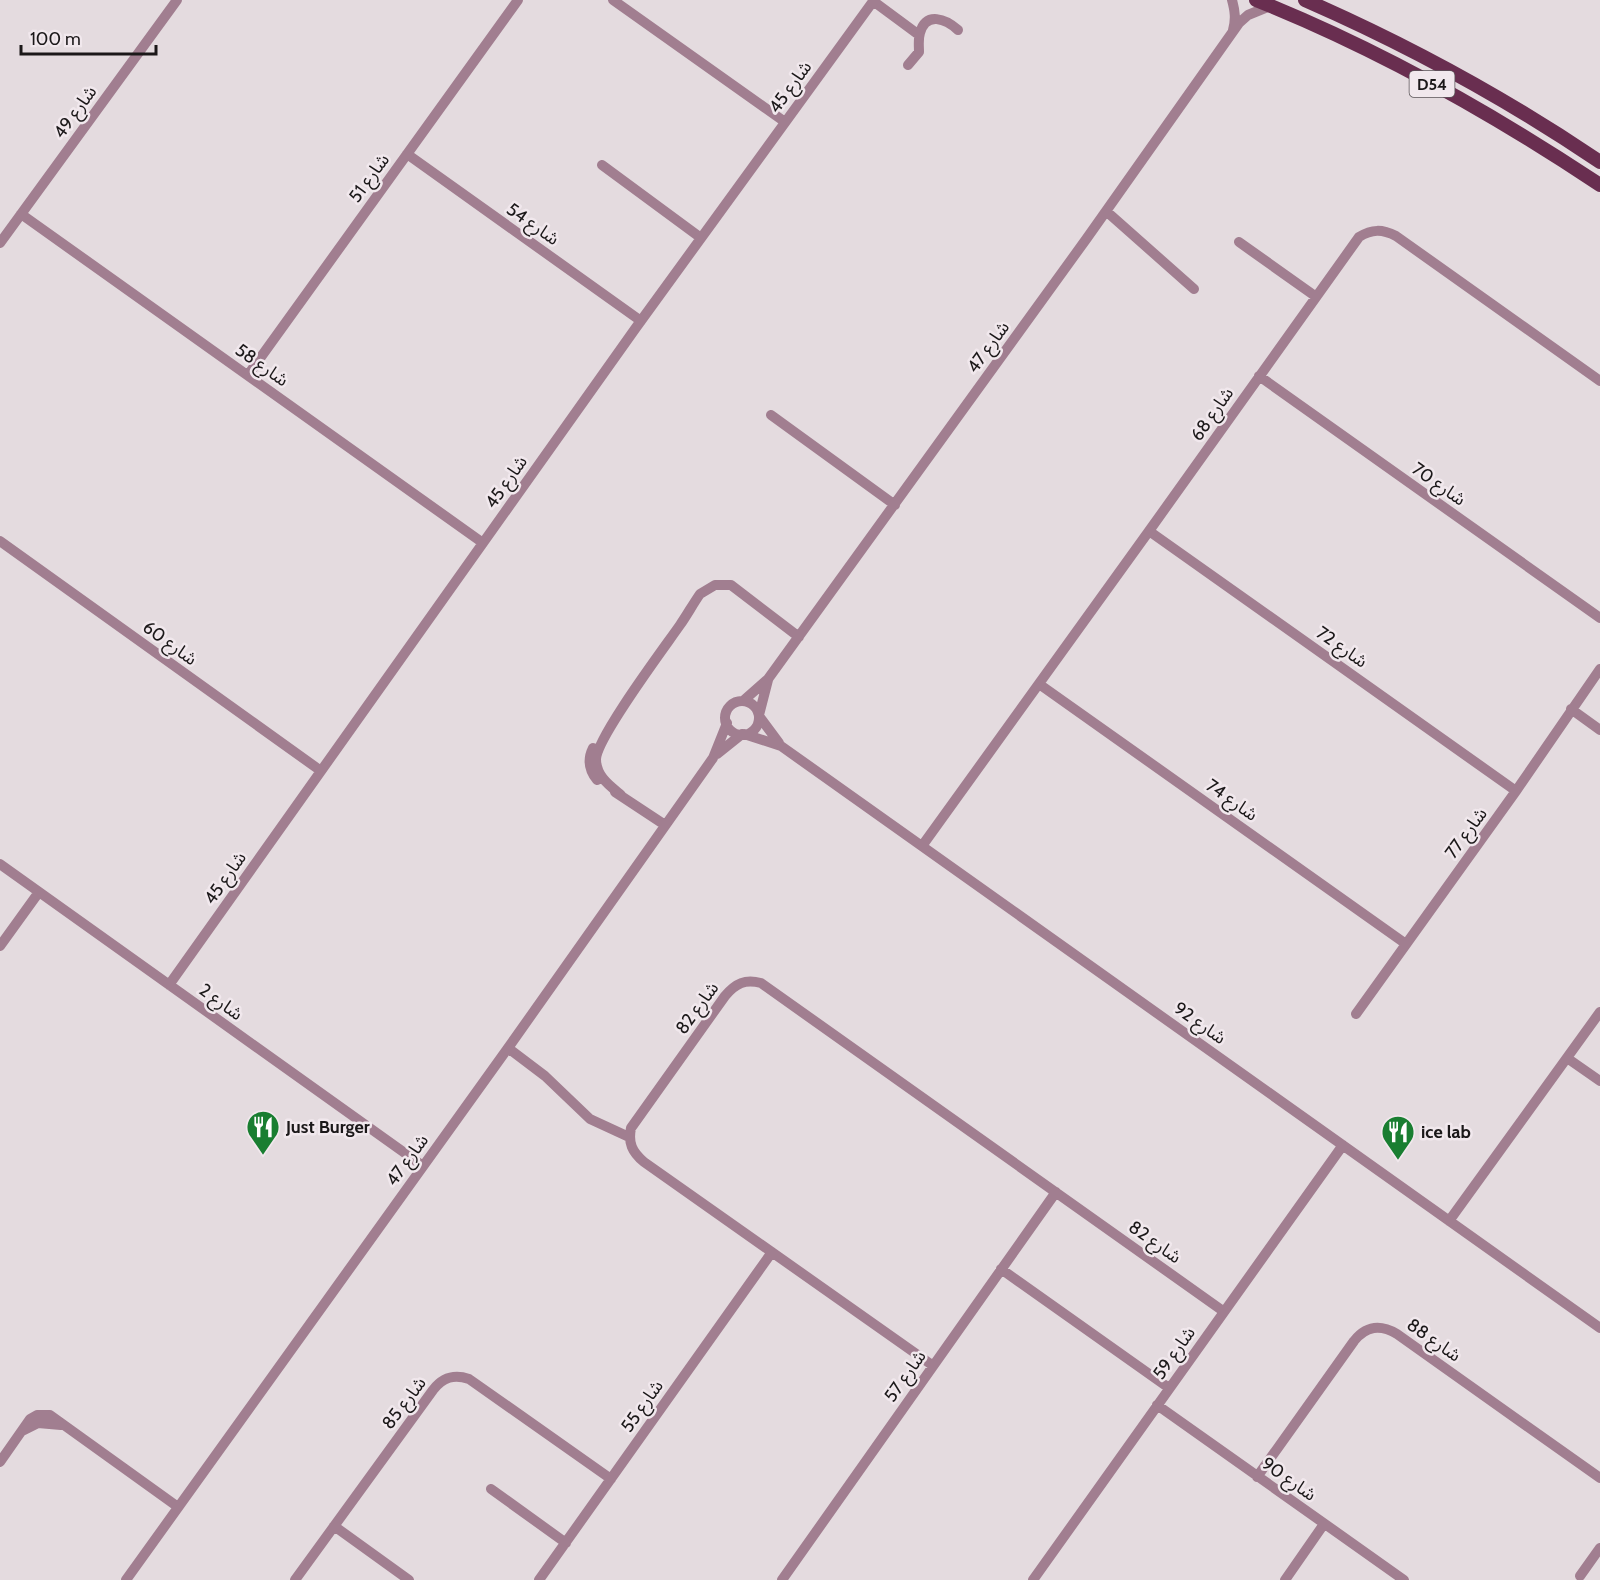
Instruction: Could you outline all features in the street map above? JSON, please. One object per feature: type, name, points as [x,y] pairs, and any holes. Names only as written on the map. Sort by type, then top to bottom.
[{"type":"main road","name":"D54","points":[[1256,0],[1346,40],[1420,77],[1495,119],[1600,185]]},
{"type":"main road","name":"D54","points":[[1305,0],[1430,60],[1542,124],[1600,162]]},
{"type":"street","name":"شارع 49","points":[[0,243],[177,0]]},
{"type":"street","name":"شارع 51","points":[[248,375],[518,0]]},
{"type":"street","points":[[613,0],[785,122]]},
{"type":"street","points":[[873,0],[919,35]]},
{"type":"street","name":"شارع 45","points":[[169,985],[641,321],[873,0]]},
{"type":"street","points":[[1232,0],[1235,9],[1232,33]]},
{"type":"street","name":"شارع 47","points":[[744,701],[768,679],[799,637],[1232,33],[1248,15],[1270,6]]},
{"type":"street","points":[[908,65],[919,52],[919,35],[925,24],[935,19],[947,21],[958,30]]},
{"type":"street","name":"شارع 54","points":[[407,154],[641,321]]},
{"type":"street","points":[[602,165],[701,238]]},
{"type":"street","points":[[1106,211],[1194,289]]},
{"type":"street","name":"شارع 58","points":[[21,214],[483,543]]},
{"type":"street","name":"شارع 68","points":[[922,846],[1315,296],[1359,237],[1367,231],[1387,231],[1600,381]]},
{"type":"street","points":[[1239,242],[1315,296]]},
{"type":"street","name":"شارع 70","points":[[1259,376],[1600,618]]},
{"type":"street","points":[[771,415],[895,505]]},
{"type":"street","name":"شارع 72","points":[[1149,531],[1516,791]]},
{"type":"street","name":"شارع 60","points":[[0,541],[321,771]]},
{"type":"street","points":[[665,825],[621,795],[603,779],[596,759],[600,744],[619,714],[688,614],[704,597],[720,591],[731,592],[756,606],[799,637]]},
{"type":"street","name":"شارع 77","points":[[1356,1014],[1516,791],[1600,669]]},
{"type":"street","name":"شارع 47","points":[[759,715],[768,679]]},
{"type":"street","name":"شارع 74","points":[[1039,684],[1406,944]]},
{"type":"street","points":[[744,701],[753,705],[759,715],[755,728],[743,734],[733,731],[727,723],[726,712],[733,704],[744,701]]},
{"type":"street","points":[[1571,709],[1600,730]]},
{"type":"street","name":"شارع 92","points":[[759,715],[781,746]]},
{"type":"street","name":"شارع 47","points":[[126,1580],[713,758],[727,723]]},
{"type":"street","name":"شارع 47","points":[[713,758],[743,734]]},
{"type":"street","name":"شارع 92","points":[[743,734],[781,746],[1600,1328]]},
{"type":"street","name":"شارع 2","points":[[0,864],[423,1166]]},
{"type":"street","points":[[0,946],[39,892]]},
{"type":"street","name":"شارع 82","points":[[629,1137],[632,1128],[725,996],[732,987],[751,980],[770,989],[1224,1311]]},
{"type":"street","points":[[1449,1221],[1600,1012]]},
{"type":"street","points":[[508,1048],[545,1076],[590,1119],[629,1137],[636,1156],[932,1365]]},
{"type":"street","points":[[1568,1058],[1600,1081]]},
{"type":"street","name":"شارع 59","points":[[1033,1580],[1342,1145]]},
{"type":"street","name":"شارع 57","points":[[782,1580],[1056,1192]]},
{"type":"street","name":"شارع 55","points":[[539,1580],[772,1252]]},
{"type":"street","points":[[1001,1269],[1169,1388]]},
{"type":"street","name":"شارع 88","points":[[1257,1477],[1360,1333],[1379,1327],[1397,1334],[1600,1478]]},
{"type":"street","name":"شارع 85","points":[[295,1580],[433,1390],[445,1379],[453,1376],[469,1379],[611,1479]]},
{"type":"street","name":"شارع 90","points":[[1157,1405],[1404,1580]]},
{"type":"street","points":[[0,1462],[30,1419],[37,1415],[50,1415],[178,1507]]},
{"type":"street","points":[[491,1489],[566,1543]]},
{"type":"street","points":[[1285,1580],[1324,1524]]},
{"type":"street","points":[[334,1526],[409,1580]]},
{"type":"street","points":[[1580,1576],[1600,1548]]},
{"type":"place","name":"Just Burger","points":[[263,1156]]},
{"type":"place","name":"ice lab","points":[[1398,1161]]}]
